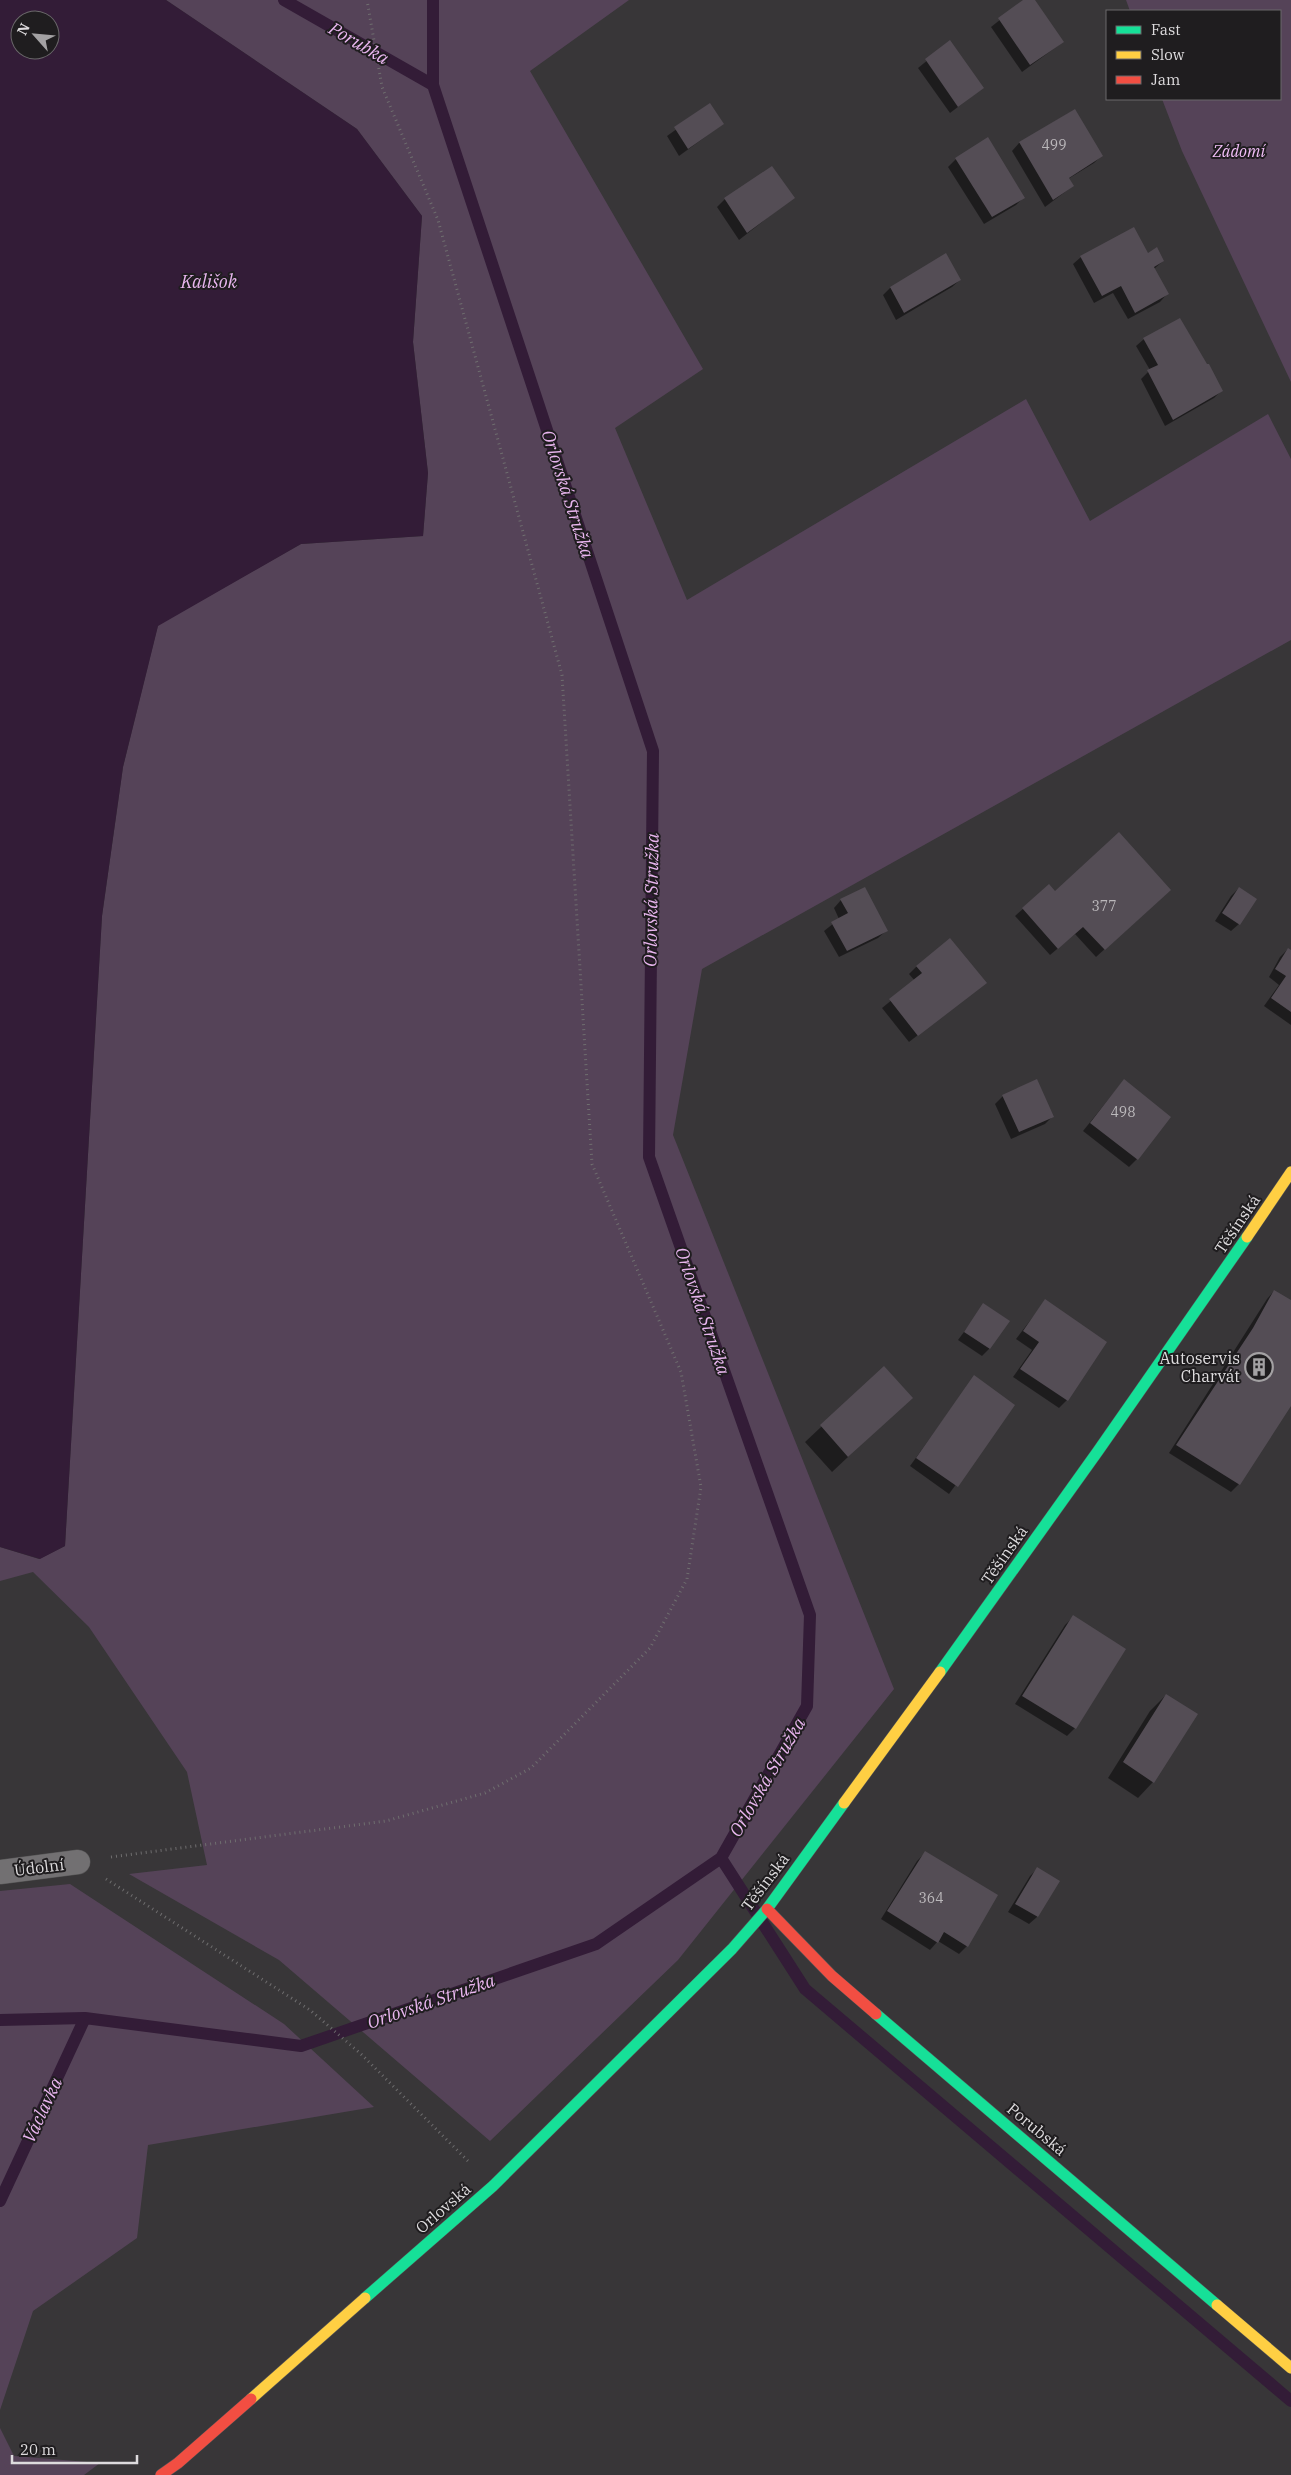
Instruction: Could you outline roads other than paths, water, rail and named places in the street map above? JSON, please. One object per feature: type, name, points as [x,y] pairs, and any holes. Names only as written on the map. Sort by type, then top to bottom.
[{"type":"main road","name":"Těšínská","points":[[732,1949],[767,1909],[1010,1574],[1223,1274],[1291,1172]]},
{"type":"main road","name":"Porubská","points":[[767,1909],[832,1976],[1291,2368]]},
{"type":"main road","name":"Orlovská","points":[[161,2475],[178,2463],[493,2186],[732,1949]]},
{"type":"lane","name":"Údolní","points":[[0,1872],[78,1862]]},
{"type":"water","name":"Kališok","points":[[0,0],[166,0],[357,129],[422,216],[413,342],[428,473],[423,536],[301,544],[158,626],[123,767],[102,916],[65,1546],[40,1559],[0,1547]]},
{"type":"waterway","name":"Porubka","points":[[284,0],[433,85]]},
{"type":"waterway","name":"Orlovská Stružka","points":[[0,2020],[85,2018],[301,2046],[596,1944],[721,1858],[807,1706],[810,1615],[649,1157],[653,751],[433,85],[433,0]]},
{"type":"waterway","points":[[721,1858],[805,1989],[1291,2401]]},
{"type":"waterway","name":"Václavka","points":[[0,2201],[85,2018]]},
{"type":"place","name":"Autoservis Charvát","points":[[1259,1367]]},
{"type":"park label","name":"Zádomí","points":[[1239,151]]}]
